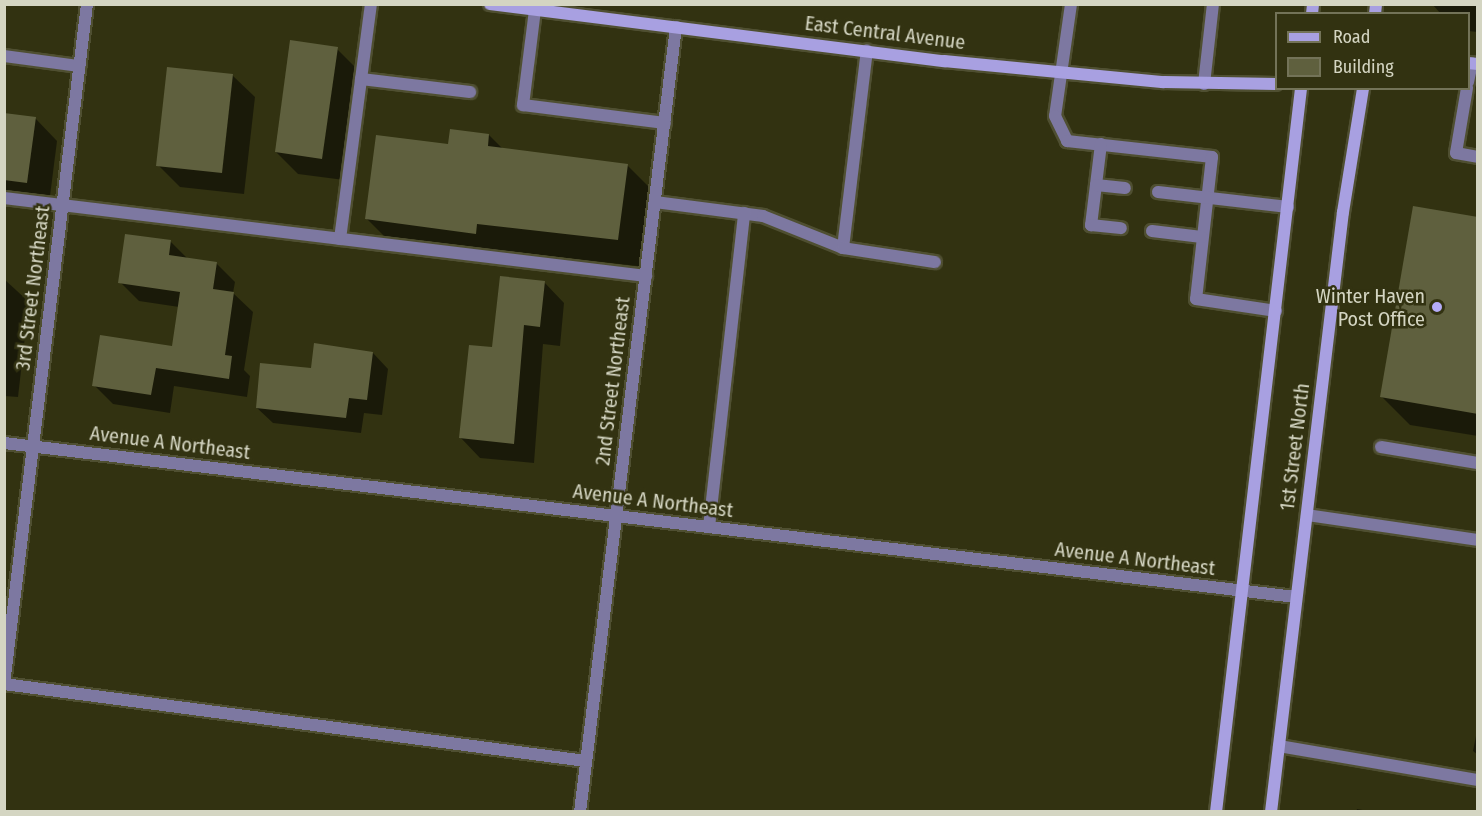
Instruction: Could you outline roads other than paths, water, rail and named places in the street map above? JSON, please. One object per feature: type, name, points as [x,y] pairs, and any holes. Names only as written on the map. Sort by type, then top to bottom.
[{"type":"main road","name":"East Central Avenue","points":[[490,4],[1062,72],[1204,84],[1275,84]]},
{"type":"main road","name":"1st Street North","points":[[1216,812],[1301,90]]},
{"type":"main road","name":"1st Street North","points":[[1271,812],[1343,212],[1363,90]]},
{"type":"street","name":"3rd Street Northeast","points":[[4,684],[87,4]]},
{"type":"street","points":[[340,239],[371,4]]},
{"type":"street","points":[[1071,4],[1055,116],[1067,141],[1212,157],[1196,299],[1276,311]]},
{"type":"street","points":[[1204,84],[1213,4]]},
{"type":"street","points":[[535,10],[523,105],[665,123]]},
{"type":"street","name":"2nd Street Northeast","points":[[580,812],[676,27]]},
{"type":"street","points":[[843,248],[867,50]]},
{"type":"street","points":[[4,56],[79,66]]},
{"type":"street","points":[[362,79],[470,92]]},
{"type":"street","points":[[1467,90],[1456,153],[1478,157]]},
{"type":"street","points":[[1101,144],[1090,225],[1121,228]]},
{"type":"street","points":[[1096,185],[1125,188]]},
{"type":"street","points":[[1158,192],[1288,207]]},
{"type":"street","points":[[4,198],[646,276]]},
{"type":"street","points":[[655,202],[763,216],[843,248],[935,262]]},
{"type":"street","points":[[709,527],[744,213]]},
{"type":"street","points":[[1152,231],[1203,237]]},
{"type":"street","name":"Avenue A Northeast","points":[[4,443],[1296,597]]},
{"type":"street","points":[[1382,447],[1478,463]]},
{"type":"street","points":[[1306,515],[1478,540]]},
{"type":"street","points":[[4,684],[586,761]]},
{"type":"street","points":[[1279,746],[1478,780]]},
{"type":"place","name":"Winter Haven Post Office","points":[[1437,307]]}]
